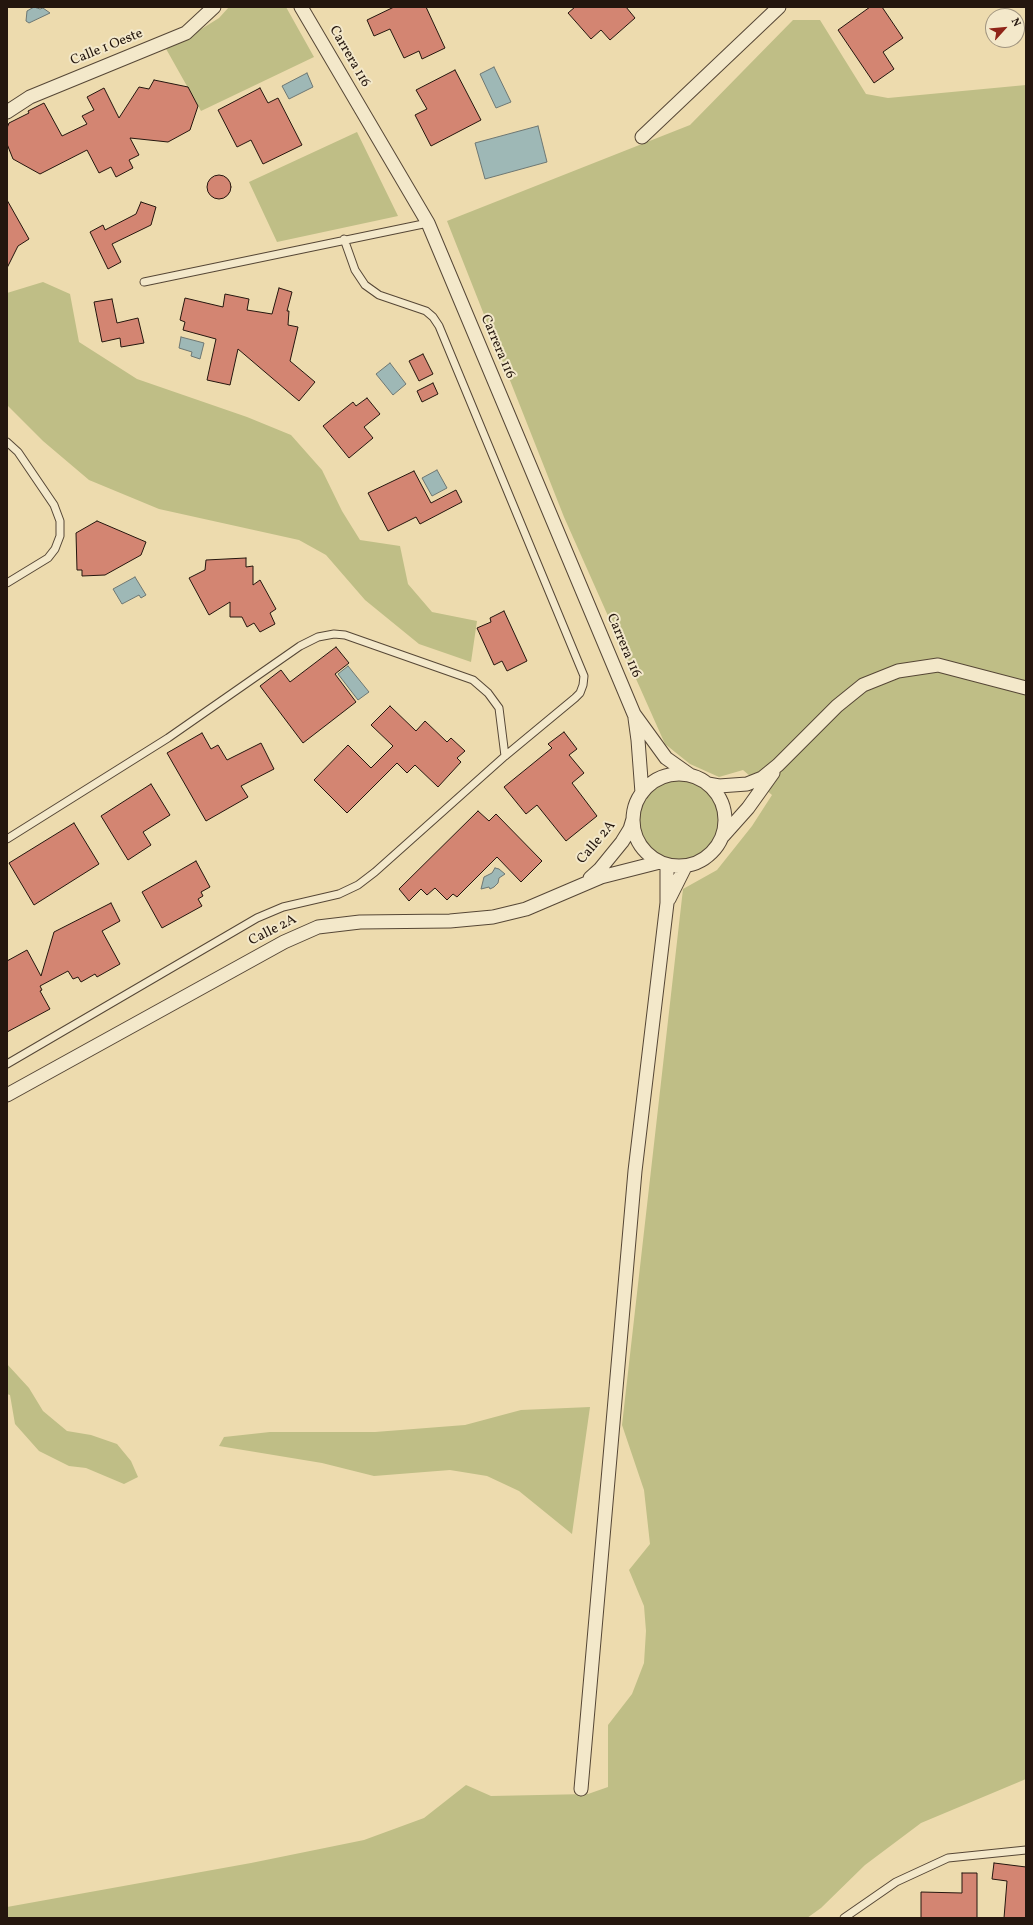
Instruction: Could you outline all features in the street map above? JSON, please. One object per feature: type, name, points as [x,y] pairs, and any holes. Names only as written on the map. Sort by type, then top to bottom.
[{"type":"street","name":"Calle 1 Oeste","points":[[7,112],[30,97],[186,33],[214,7]]},
{"type":"street","name":"Carrera 116","points":[[301,7],[428,223],[634,714],[666,758],[690,775]]},
{"type":"street","points":[[642,137],[779,7]]},
{"type":"street","points":[[708,784],[722,802],[725,813],[726,825],[723,836],[717,848],[708,857],[697,864],[685,867],[663,864],[648,855],[640,844],[635,832],[633,819],[635,805],[642,793],[652,783],[663,777],[677,774],[690,775],[708,784],[730,786],[747,784],[762,778],[778,765],[837,706],[864,685],[898,671],[938,664],[1026,688]]},
{"type":"street","name":"Carrera 116","points":[[634,714],[638,740],[642,793]]},
{"type":"street","points":[[723,836],[748,808],[778,765]]},
{"type":"street","name":"Calle 2A","points":[[581,884],[600,869],[622,842],[630,829],[633,819]]},
{"type":"street","points":[[580,1789],[635,1171],[667,903],[663,864]]},
{"type":"street","name":"Calle 2A","points":[[7,1095],[284,942],[318,927],[360,922],[450,921],[493,917],[526,909],[581,884],[617,872],[663,864]]},
{"type":"street","points":[[667,903],[685,867]]},
{"type":"lane","points":[[144,282],[344,239],[428,223]]},
{"type":"lane","points":[[7,1064],[257,918],[283,907],[339,894],[358,885],[375,872],[505,756],[580,693],[584,685],[584,676],[439,326],[426,311],[379,295],[365,285],[355,270],[344,239]]},
{"type":"lane","points":[[7,442],[18,452],[50,499],[60,521],[60,536],[55,549],[48,558],[7,583]]},
{"type":"lane","points":[[7,839],[168,738],[300,646],[318,637],[334,634],[346,635],[474,680],[488,693],[498,708],[505,756]]},
{"type":"lane","points":[[844,1918],[896,1882],[948,1858],[1026,1850]]},
{"type":"shaded area","points":[[229,7],[286,7],[314,57],[201,111],[165,47],[195,33],[219,18]]},
{"type":"shaded area","points":[[793,20],[820,20],[866,94],[888,98],[1026,85],[1026,1779],[921,1823],[865,1865],[821,1908],[807,1918],[7,1918],[7,1907],[251,1863],[364,1840],[424,1818],[466,1785],[491,1796],[588,1794],[608,1787],[608,1725],[632,1694],[644,1663],[646,1631],[644,1606],[629,1570],[650,1544],[644,1490],[622,1425],[683,889],[717,870],[752,826],[772,795],[743,770],[719,777],[690,764],[665,744],[564,517],[447,221],[690,125]]},
{"type":"shaded area","points":[[357,132],[398,216],[277,242],[249,182]]},
{"type":"shaded area","points":[[43,282],[70,294],[79,342],[137,379],[247,417],[291,435],[322,470],[342,511],[360,540],[400,546],[408,584],[432,612],[477,621],[471,662],[419,644],[365,600],[326,555],[299,540],[159,509],[89,480],[43,441],[7,405],[7,293]]},
{"type":"shaded area","points":[[679,774],[697,777],[712,787],[722,802],[725,820],[722,838],[712,853],[697,863],[679,866],[661,863],[646,853],[636,838],[633,820],[636,802],[646,787],[661,777]]},
{"type":"shaded area","points":[[7,1364],[29,1388],[43,1411],[67,1431],[91,1435],[117,1444],[131,1461],[138,1477],[124,1484],[86,1468],[69,1466],[39,1451],[15,1424],[10,1395],[7,1394]]},
{"type":"shaded area","points":[[590,1407],[572,1534],[519,1491],[487,1476],[450,1470],[374,1476],[322,1463],[219,1446],[224,1437],[270,1432],[375,1432],[465,1425],[521,1410]]},
{"type":"water","points":[[34,7],[40,9],[43,8],[50,13],[29,23],[26,21],[27,11]]},
{"type":"water","points":[[494,67],[511,102],[496,108],[480,74]]},
{"type":"water","points":[[307,73],[313,87],[289,99],[282,86]]},
{"type":"water","points":[[538,126],[547,162],[485,179],[475,143]]},
{"type":"water","points":[[181,337],[204,343],[200,359],[191,356],[192,352],[179,348]]},
{"type":"water","points":[[390,363],[406,384],[393,395],[376,374]]},
{"type":"water","points":[[437,470],[447,488],[432,496],[422,478]]},
{"type":"water","points":[[135,577],[146,595],[141,598],[139,595],[122,604],[113,589]]},
{"type":"water","points":[[348,666],[369,692],[358,700],[338,674]]},
{"type":"water","points":[[495,868],[499,869],[505,874],[499,878],[498,883],[494,887],[490,889],[489,887],[481,889],[484,877],[492,873]]},
{"type":"building","points":[[394,7],[426,7],[445,48],[422,59],[419,51],[404,58],[390,29],[374,36],[367,20]]},
{"type":"building","points":[[575,7],[626,7],[635,18],[610,40],[601,30],[591,39],[568,13]]},
{"type":"building","points":[[870,7],[882,7],[903,38],[883,52],[894,69],[874,83],[838,30]]},
{"type":"building","points":[[455,70],[481,120],[431,146],[415,115],[427,109],[416,90]]},
{"type":"building","points":[[154,80],[188,87],[198,106],[190,130],[168,142],[130,138],[139,155],[129,160],[133,168],[116,177],[111,167],[99,173],[87,150],[40,174],[13,159],[7,144],[7,128],[9,123],[29,113],[28,111],[44,103],[62,136],[87,124],[82,116],[94,110],[87,97],[104,88],[119,118],[139,87],[149,89]]},
{"type":"building","points":[[260,88],[268,103],[278,98],[302,145],[263,164],[251,140],[237,147],[218,110]]},
{"type":"building","points":[[219,175],[228,178],[231,187],[228,196],[219,199],[210,196],[207,187],[210,178]]},
{"type":"building","points":[[7,200],[29,239],[18,246],[7,268]]},
{"type":"building","points":[[141,202],[156,207],[151,225],[112,244],[121,262],[108,269],[90,232],[103,225],[105,230],[136,214]]},
{"type":"building","points":[[279,288],[292,292],[287,311],[289,311],[288,325],[298,327],[290,361],[315,382],[299,401],[238,349],[230,385],[207,380],[216,339],[183,330],[185,322],[180,320],[185,298],[223,307],[225,294],[249,299],[247,310],[272,314]]},
{"type":"building","points":[[112,299],[117,323],[138,318],[144,343],[121,347],[120,338],[102,342],[94,302]]},
{"type":"building","points":[[423,354],[433,374],[419,381],[409,361]]},
{"type":"building","points":[[433,383],[438,394],[422,402],[417,391]]},
{"type":"building","points":[[367,398],[380,414],[364,427],[373,438],[349,458],[323,426],[353,402],[356,406]]},
{"type":"building","points":[[414,471],[431,503],[456,490],[462,502],[420,524],[416,517],[388,531],[368,493]]},
{"type":"building","points":[[97,521],[146,542],[141,555],[105,575],[82,576],[82,570],[77,570],[76,533]]},
{"type":"building","points":[[246,558],[246,567],[253,566],[253,585],[260,580],[276,609],[270,613],[275,624],[260,632],[254,623],[247,627],[242,617],[230,617],[230,602],[209,615],[189,578],[205,570],[206,560]]},
{"type":"building","points":[[504,611],[527,661],[507,671],[502,661],[494,665],[477,628],[491,622],[490,618]]},
{"type":"building","points":[[336,647],[349,663],[335,674],[356,702],[303,743],[260,686],[281,670],[290,682]]},
{"type":"building","points":[[390,706],[416,731],[425,721],[447,742],[451,738],[465,751],[457,758],[461,762],[438,787],[415,765],[407,773],[397,763],[347,813],[314,780],[348,745],[371,768],[393,746],[371,725]]},
{"type":"building","points":[[564,732],[577,749],[569,755],[584,773],[572,783],[597,816],[566,841],[537,805],[526,814],[504,787],[552,748],[548,744]]},
{"type":"building","points":[[202,733],[211,749],[218,745],[227,760],[261,743],[274,769],[241,786],[248,797],[206,821],[167,753]]},
{"type":"building","points":[[151,784],[170,815],[143,832],[151,845],[128,860],[101,816]]},
{"type":"building","points":[[478,811],[489,821],[496,814],[542,861],[521,882],[497,857],[457,897],[453,894],[447,900],[435,888],[427,895],[421,889],[409,901],[399,889]]},
{"type":"building","points":[[74,823],[99,864],[34,905],[9,863]]},
{"type":"building","points":[[196,861],[210,887],[201,892],[203,896],[198,899],[202,906],[162,928],[142,892]]},
{"type":"building","points":[[111,903],[120,921],[102,931],[120,964],[97,977],[95,974],[81,982],[78,977],[73,979],[68,971],[40,986],[42,990],[40,991],[50,1009],[7,1032],[7,961],[27,950],[41,976],[54,932]]},
{"type":"building","points":[[994,1863],[1026,1867],[1026,1918],[1004,1918],[1007,1881],[992,1879]]},
{"type":"building","points":[[962,1873],[977,1873],[977,1918],[921,1918],[921,1892],[962,1893]]}]
